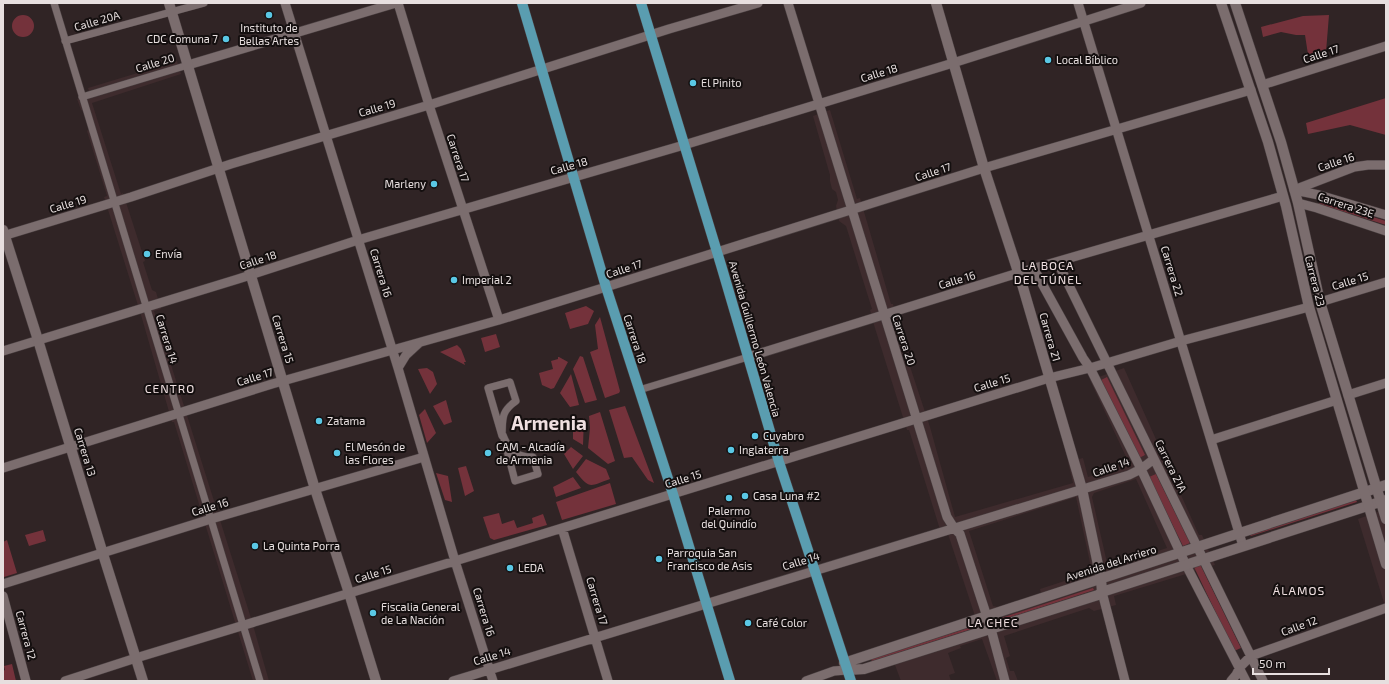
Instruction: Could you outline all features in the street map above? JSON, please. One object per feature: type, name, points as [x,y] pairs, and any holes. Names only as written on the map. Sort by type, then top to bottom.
[{"type":"main road","name":"Carrera 18","points":[[522,3],[606,287],[673,494],[730,681]]},
{"type":"main road","name":"Avenida Guillermo León Valencia","points":[[641,3],[779,462],[850,681]]},
{"type":"street","name":"Carrera 14","points":[[54,3],[260,681]]},
{"type":"street","name":"Calle 20A","points":[[65,41],[170,7],[180,10],[204,3]]},
{"type":"street","name":"Carrera 16","points":[[285,3],[398,368],[455,562],[493,681]]},
{"type":"street","name":"Calle 20","points":[[82,97],[397,3]]},
{"type":"street","name":"Carrera 17","points":[[397,3],[498,320]]},
{"type":"street","name":"Calle 19","points":[[4,234],[114,202],[218,168],[429,105],[669,29],[758,3]]},
{"type":"street","name":"Carrera 20","points":[[788,3],[947,517],[960,534],[991,629],[1005,681]]},
{"type":"street","name":"Carrera 21","points":[[936,3],[984,168],[1018,273],[1082,489],[1101,579],[1102,592],[1125,681]]},
{"type":"street","name":"Carrera 22","points":[[1078,3],[1243,546]]},
{"type":"street","name":"Calle 18","points":[[3,351],[251,275],[358,240],[819,104],[1141,3]]},
{"type":"street","name":"Carrera 23","points":[[1221,3],[1268,142],[1283,196],[1309,307],[1386,564]]},
{"type":"street","name":"Carrera 23","points":[[1235,3],[1281,142],[1298,203],[1320,302],[1348,395],[1381,487],[1386,519]]},
{"type":"street","name":"Carrera 15","points":[[170,7],[315,489],[376,681]]},
{"type":"street","name":"Calle 17","points":[[1262,85],[1386,46]]},
{"type":"street","name":"Calle 17","points":[[3,468],[178,412],[422,340],[498,320],[984,168],[1251,90]]},
{"type":"street","name":"Calle 16","points":[[1294,190],[1354,167],[1386,165]]},
{"type":"street","name":"Carrera 23E","points":[[1294,190],[1319,195],[1386,215]]},
{"type":"street","name":"Calle 16","points":[[639,390],[1018,273],[1058,263],[1283,196]]},
{"type":"street","name":"Carrera 23E","points":[[1298,203],[1386,231]]},
{"type":"street","name":"Carrera 13","points":[[4,234],[143,681]]},
{"type":"street","name":"Carrera 21A","points":[[1058,263],[1108,362],[1263,681]]},
{"type":"street","points":[[1034,269],[1090,368],[1141,469],[1186,565],[1246,681]]},
{"type":"street","name":"Calle 15","points":[[1320,302],[1386,282]]},
{"type":"street","name":"Calle 15","points":[[65,681],[1049,378],[1309,307]]},
{"type":"street","points":[[398,368],[412,348],[422,340]]},
{"type":"street","points":[[502,436],[488,388],[510,382],[516,401],[510,405],[504,414],[501,425],[502,436],[507,445],[514,452],[522,456],[533,457],[538,474],[515,481],[502,436]]},
{"type":"street","points":[[1348,395],[1386,383]]},
{"type":"street","points":[[1211,440],[1337,400]]},
{"type":"street","name":"Calle 16","points":[[3,584],[211,519],[424,457]]},
{"type":"street","name":"Calle 14","points":[[452,681],[1129,475],[1141,469],[1154,459]]},
{"type":"street","name":"Avenida del Arriero","points":[[846,666],[1181,552],[1381,487]]},
{"type":"street","points":[[806,681],[846,666],[864,669],[1098,595],[1102,592],[1384,501]]},
{"type":"street","name":"Carrera 17","points":[[562,528],[608,681]]},
{"type":"street","points":[[452,550],[465,554],[476,555]]},
{"type":"street","name":"Carrera 12","points":[[3,596],[26,681]]},
{"type":"street","name":"Calle 12","points":[[1232,681],[1240,667],[1251,656],[1386,608]]},
{"type":"shaded area","points":[[23,15],[27,16],[33,22],[33,30],[27,36],[23,37],[19,36],[13,30],[12,26],[13,22],[19,16]]},
{"type":"shaded area","points":[[1329,15],[1326,52],[1309,61],[1305,35],[1281,32],[1263,37],[1261,27],[1303,16]]},
{"type":"shaded area","points":[[177,61],[181,74],[92,103],[121,194],[123,193],[145,261],[143,262],[152,290],[156,292],[161,309],[154,311],[251,618],[269,681],[253,681],[174,422],[172,422],[141,315],[104,197],[107,196],[87,131],[91,127],[87,113],[81,110],[77,99],[90,95],[88,88]]},
{"type":"shaded area","points":[[1386,98],[1386,135],[1350,125],[1308,134],[1306,123]]},
{"type":"shaded area","points":[[830,110],[857,199],[860,198],[891,304],[893,304],[898,321],[896,324],[930,427],[955,517],[1073,483],[1068,462],[1083,458],[1088,477],[1126,465],[1128,461],[1090,380],[1124,368],[1199,535],[1202,535],[1215,565],[1202,569],[1200,565],[1194,567],[1196,571],[1114,596],[1116,605],[1094,611],[1089,608],[1004,636],[1010,656],[1006,658],[1010,671],[1014,671],[1018,681],[997,681],[982,639],[960,646],[961,648],[948,653],[955,673],[949,675],[951,681],[901,681],[895,665],[875,671],[871,659],[975,616],[948,534],[942,536],[874,325],[870,310],[872,309],[846,226],[839,221],[836,206],[838,200],[836,192],[832,189],[830,175],[813,116]],"holes":[[[1136,479],[1167,548],[1108,567],[1092,497],[1094,493]],[[1076,497],[1092,572],[1040,589],[1041,594],[998,607],[993,606],[969,531]]]},
{"type":"shaded area","points":[[1320,201],[1386,221],[1386,225],[1319,204]]},
{"type":"shaded area","points":[[586,306],[594,311],[588,324],[570,329],[565,313]]},
{"type":"shaded area","points":[[600,317],[620,391],[619,393],[605,398],[590,352],[598,349],[595,325]]},
{"type":"shaded area","points":[[496,334],[500,347],[485,352],[481,338]]},
{"type":"shaded area","points":[[457,345],[461,349],[466,362],[464,362],[465,365],[440,352]]},
{"type":"shaded area","points":[[580,356],[583,357],[597,400],[585,403],[573,369]]},
{"type":"shaded area","points":[[558,357],[568,362],[554,388],[551,389],[542,385],[539,373],[553,369],[551,361],[558,359]]},
{"type":"shaded area","points":[[427,368],[433,372],[437,384],[430,394],[418,369]]},
{"type":"shaded area","points":[[571,374],[579,405],[570,407],[560,393]]},
{"type":"shaded area","points":[[1107,377],[1145,455],[1139,458],[1101,380]]},
{"type":"shaded area","points":[[446,400],[452,422],[444,425],[433,406]]},
{"type":"shaded area","points":[[625,406],[654,483],[648,480],[632,457],[624,458],[609,410]]},
{"type":"shaded area","points":[[425,409],[436,433],[427,443],[419,415]]},
{"type":"shaded area","points":[[600,412],[615,461],[608,464],[588,448],[590,428],[589,416]]},
{"type":"shaded area","points":[[584,418],[583,445],[573,439],[573,421]]},
{"type":"shaded area","points":[[571,447],[583,456],[573,469],[564,454]]},
{"type":"shaded area","points":[[586,459],[606,469],[610,479],[594,485],[584,482],[576,472]]},
{"type":"shaded area","points":[[466,466],[474,491],[465,496],[458,468]]},
{"type":"shaded area","points":[[436,473],[448,476],[452,502],[445,500]]},
{"type":"shaded area","points":[[1156,474],[1190,543],[1183,546],[1149,477]]},
{"type":"shaded area","points":[[573,477],[581,488],[556,497],[553,487]]},
{"type":"shaded area","points":[[610,483],[616,504],[562,520],[556,502]]},
{"type":"shaded area","points":[[1356,500],[1357,502],[1251,536],[1250,535]]},
{"type":"shaded area","points":[[1386,509],[1386,609],[1358,519]]},
{"type":"shaded area","points":[[499,513],[502,524],[514,520],[517,528],[533,523],[532,518],[543,514],[547,525],[494,540],[490,538],[483,517]]},
{"type":"shaded area","points":[[43,530],[46,541],[29,546],[25,535]]},
{"type":"shaded area","points":[[7,540],[17,573],[4,577],[3,542]]},
{"type":"shaded area","points":[[1200,564],[1241,648],[1234,651],[1194,567]]},
{"type":"shaded area","points":[[1093,588],[1094,590],[996,622],[995,620]]},
{"type":"shaded area","points":[[977,625],[978,627],[872,661],[871,659]]},
{"type":"shaded area","points":[[12,664],[16,681],[3,681],[3,671],[5,670],[4,666]]},
{"type":"place","name":"Instituto de Bellas Artes","points":[[269,15]]},
{"type":"place","name":"CDC Comuna 7","points":[[226,39]]},
{"type":"place","name":"Local Bíblico","points":[[1048,60]]},
{"type":"place","name":"El Pinito","points":[[693,83]]},
{"type":"place","name":"Marleny","points":[[434,184]]},
{"type":"place","name":"Envía","points":[[147,254]]},
{"type":"place","name":"Imperial 2","points":[[454,280]]},
{"type":"place","name":"Zatama","points":[[319,421]]},
{"type":"place","name":"Cuyabro","points":[[755,436]]},
{"type":"place","name":"Inglaterra","points":[[731,450]]},
{"type":"place","name":"El Mesón de las Flores","points":[[337,453]]},
{"type":"place","name":"CAM - Alcadía de Armenia","points":[[488,453]]},
{"type":"place","name":"Casa Luna #2","points":[[745,496]]},
{"type":"place","name":"Palermo del Quindío","points":[[729,498]]},
{"type":"place","name":"La Quinta Porra","points":[[255,546]]},
{"type":"place","name":"Parroquia San Francisco de Asis","points":[[659,559]]},
{"type":"place","name":"LEDA","points":[[510,568]]},
{"type":"place","name":"Fiscalia General de La Nación","points":[[373,613]]},
{"type":"place","name":"Café Color","points":[[748,623]]},
{"type":"district","name":"LA BOCA DEL TÚNEL","points":[[1048,273]]},
{"type":"district","name":"CENTRO","points":[[170,389]]},
{"type":"district","name":"Armenia","points":[[549,423]]},
{"type":"district","name":"ÁLAMOS","points":[[1299,591]]},
{"type":"district","name":"LA CHEC","points":[[993,623]]}]
